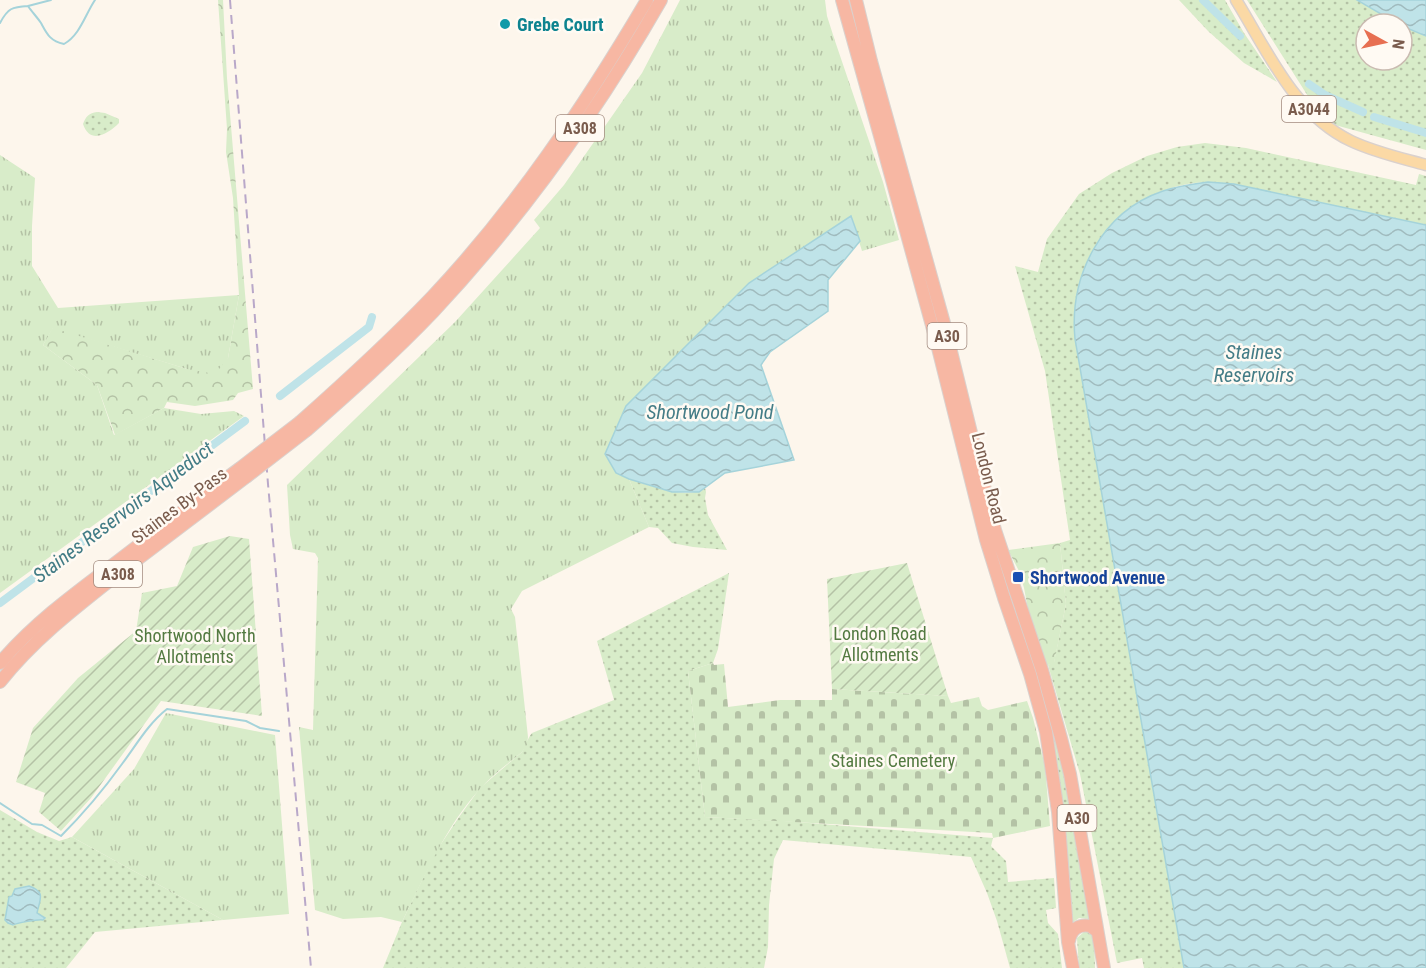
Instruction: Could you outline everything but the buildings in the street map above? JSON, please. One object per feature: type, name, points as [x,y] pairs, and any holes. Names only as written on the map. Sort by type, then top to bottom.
[{"type":"highway","name":"A308","points":[[485,244],[570,123],[647,0]]},
{"type":"highway","name":"A308","points":[[242,473],[374,370],[433,311],[466,266],[532,193],[576,134],[661,0]]},
{"type":"highway","name":"London Road","points":[[842,0],[937,344],[986,540],[1030,674],[1046,732],[1058,812],[1068,942],[1073,968]]},
{"type":"highway","name":"A30","points":[[856,0],[944,323],[995,530],[1042,670],[1061,738],[1070,774],[1104,968]]},
{"type":"highway","name":"Staines By-Pass","points":[[0,663],[14,646],[66,600],[242,473]]},
{"type":"highway","name":"Staines By-Pass","points":[[0,682],[57,624],[242,473]]},
{"type":"highway","points":[[1068,942],[1070,933],[1079,926],[1090,926],[1097,931]]},
{"type":"highway","name":"A30","points":[[1099,968],[1101,954]]},
{"type":"main road","name":"A3044","points":[[1236,0],[1294,93],[1321,121],[1352,142],[1426,165]]},
{"type":"green space","points":[[218,0],[223,0],[227,78],[253,389],[238,393],[233,400],[195,406],[167,402],[164,408],[115,435],[97,385],[43,345],[53,327],[187,369],[228,358],[239,295],[233,198],[226,152],[227,129]]},
{"type":"green space","points":[[680,0],[825,0],[827,16],[883,182],[899,240],[862,251],[851,216],[749,283],[616,472],[629,479],[649,527],[522,591],[511,609],[515,617],[527,745],[485,784],[456,819],[436,852],[402,922],[381,917],[343,919],[315,910],[299,727],[313,730],[318,558],[315,553],[293,549],[287,485],[455,322],[540,228],[534,220],[564,185],[642,73]]},
{"type":"green space","points":[[1179,0],[1225,0],[1277,82],[1244,63],[1208,31]]},
{"type":"green space","points":[[1247,0],[1357,0],[1378,12],[1354,12],[1354,72],[1414,72],[1414,31],[1426,36],[1426,150],[1335,125],[1311,101]]},
{"type":"green space","points":[[97,112],[119,119],[119,123],[100,136],[90,134],[83,124],[88,115]]},
{"type":"green space","points":[[1205,143],[1246,148],[1416,185],[1419,174],[1426,176],[1426,225],[1234,184],[1196,183],[1157,193],[1134,205],[1115,221],[1099,241],[1087,263],[1079,287],[1075,312],[1075,339],[1184,968],[1144,968],[1142,958],[1117,963],[1080,774],[1048,665],[1054,662],[1066,604],[1060,543],[1070,540],[1045,371],[1015,266],[1038,272],[1047,239],[1079,194],[1112,173],[1147,156],[1177,147]]},
{"type":"green space","points":[[0,155],[35,178],[32,266],[58,308],[239,295],[228,358],[215,374],[187,369],[53,328],[43,345],[97,385],[114,435],[164,408],[201,414],[234,411],[244,416],[0,593]]},
{"type":"green space","points":[[629,479],[678,492],[697,492],[705,488],[708,515],[727,550],[672,543],[658,528],[649,527]]},
{"type":"green space","points":[[990,528],[1054,732],[1064,776],[1089,919],[1079,918],[1070,924],[1060,795],[988,532]]},
{"type":"green space","name":"Shortwood North Allotments","points":[[230,536],[249,539],[262,716],[161,701],[91,798],[61,831],[39,812],[45,793],[16,782],[33,728],[78,678],[136,631],[142,593],[177,586],[193,547]]},
{"type":"green space","points":[[1060,543],[1066,604],[1054,663],[1045,666],[1019,571],[1008,550]]},
{"type":"green space","name":"London Road Allotments","points":[[907,563],[948,696],[832,689],[827,579]]},
{"type":"green space","points":[[729,573],[718,649],[713,663],[688,671],[705,817],[993,838],[991,846],[1006,861],[1008,882],[1054,878],[1056,908],[1046,910],[1048,923],[1058,934],[1062,968],[1010,968],[997,921],[971,857],[783,840],[774,859],[769,905],[768,947],[764,968],[383,968],[435,853],[480,788],[522,752],[532,733],[614,700],[597,641]]},
{"type":"green space","name":"Staines Cemetery","points":[[713,663],[714,665],[724,664],[728,707],[780,700],[832,700],[832,689],[948,696],[951,703],[979,697],[982,706],[988,710],[1027,701],[1045,766],[1050,826],[993,838],[992,833],[705,817],[688,671]]},
{"type":"green space","points":[[166,713],[275,735],[289,914],[223,920],[72,837],[134,769]]},
{"type":"green space","points":[[0,810],[37,832],[59,841],[72,837],[223,920],[95,932],[66,968],[0,968]]},
{"type":"green space","points":[[1085,931],[1091,933],[1094,938],[1095,968],[1079,968],[1077,938]]},
{"type":"water","points":[[1357,0],[1426,0],[1426,36],[1414,31],[1414,12],[1378,12]]},
{"type":"water","name":"Staines Reservoirs","points":[[1208,182],[1234,184],[1426,225],[1426,968],[1184,968],[1075,339],[1075,315],[1084,270],[1093,249],[1106,230],[1122,214],[1141,201],[1163,191]]},
{"type":"water","name":"Shortwood Pond","points":[[851,216],[860,241],[828,280],[828,311],[770,352],[761,365],[794,460],[725,473],[699,492],[672,492],[616,473],[605,454],[626,406],[749,283]]},
{"type":"water","points":[[29,886],[40,893],[37,913],[45,918],[13,925],[8,923],[5,920],[9,897],[15,889]]},
{"type":"waterway","points":[[28,6],[51,0]]},
{"type":"waterway","points":[[0,23],[11,9],[28,6],[50,36],[55,41],[64,44],[78,30],[95,0]]},
{"type":"waterway","name":"Staines Reservoirs Aqueduct","points":[[1203,0],[1240,36]]},
{"type":"waterway","name":"Staines Reservoirs Aqueduct","points":[[1309,84],[1325,95],[1363,112]]},
{"type":"waterway","name":"Staines Reservoirs Aqueduct","points":[[1374,117],[1426,133]]},
{"type":"waterway","name":"Staines Reservoirs Aqueduct","points":[[280,396],[369,327],[372,317]]},
{"type":"waterway","name":"Staines Reservoirs Aqueduct","points":[[0,603],[245,421]]},
{"type":"waterway","points":[[0,803],[32,824],[42,825],[61,836],[101,792],[148,728],[167,709],[246,721],[260,728],[279,731]]},
{"type":"railway","points":[[230,0],[268,484],[311,968]]},
{"type":"place","name":"Grebe Court","points":[[505,24]]},
{"type":"place","name":"Shortwood Avenue","points":[[1018,577]]}]
